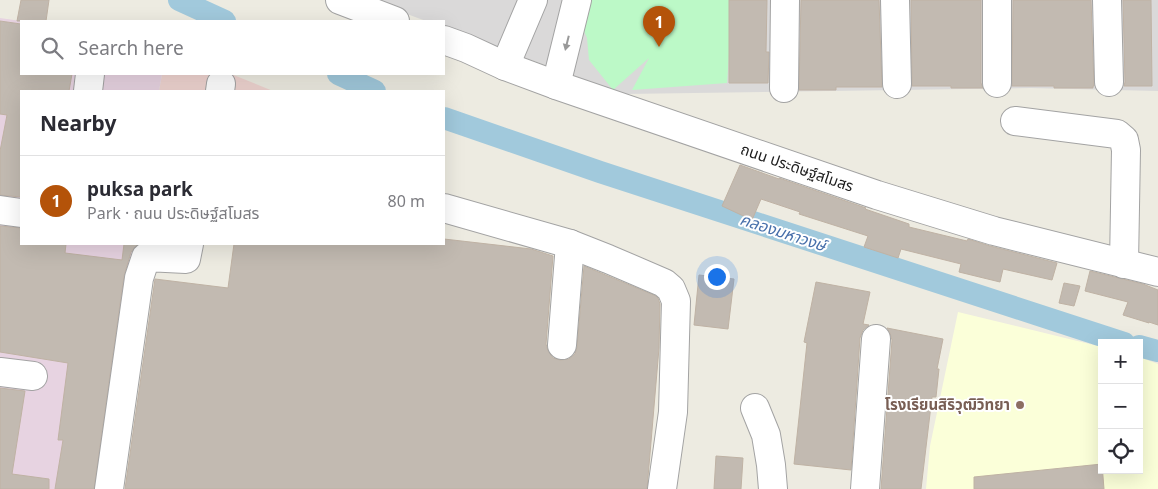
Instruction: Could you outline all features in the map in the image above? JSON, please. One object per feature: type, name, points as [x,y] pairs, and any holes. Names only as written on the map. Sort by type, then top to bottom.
[{"type":"street","points":[[340,0],[392,20]]},
{"type":"street","points":[[505,66],[533,0]]},
{"type":"street","points":[[556,85],[577,0]]},
{"type":"street","points":[[784,88],[786,0]]},
{"type":"street","points":[[895,0],[897,84]]},
{"type":"street","points":[[996,0],[998,83]]},
{"type":"street","points":[[1106,0],[1109,82]]},
{"type":"street","name":"ถนน ประดิษฐ์สโมสร","points":[[445,40],[556,85],[877,195],[994,231],[1158,272]]},
{"type":"street","points":[[88,90],[90,75]]},
{"type":"street","points":[[1015,121],[1117,134],[1124,140],[1126,150],[1124,264]]},
{"type":"street","points":[[445,208],[570,244],[608,258],[664,283],[671,289],[676,301],[673,412],[662,489]]},
{"type":"street","points":[[0,210],[20,213]]},
{"type":"street","points":[[562,345],[570,244]]},
{"type":"street","points":[[109,489],[140,278],[146,257],[186,259],[189,245]]},
{"type":"street","points":[[865,489],[876,339]]},
{"type":"street","points":[[0,372],[33,376]]},
{"type":"street","points":[[755,408],[766,435],[772,465],[773,489]]},
{"type":"shaded area","points":[[369,0],[1158,0],[1158,91],[1031,88],[624,94],[445,28],[445,20],[423,20]]},
{"type":"shaded area","points":[[0,18],[20,21],[20,75],[162,75],[159,90],[20,90],[20,245],[134,245],[94,489],[0,489]]},
{"type":"shaded area","points":[[162,75],[233,75],[271,90],[159,90]]},
{"type":"shaded area","name":"โรงเรียนสิริวุฒิวิทยา","points":[[958,312],[1098,346],[1098,474],[1143,474],[1143,358],[1158,364],[1158,489],[926,489],[930,446]]},
{"type":"green space","points":[[579,0],[733,0],[727,83],[632,90],[649,58],[613,90],[589,60],[587,38],[578,18]]},
{"type":"building","points":[[21,0],[49,0],[46,20],[17,21]]},
{"type":"building","points":[[729,0],[767,0],[766,52],[769,52],[768,83],[729,83]]},
{"type":"building","points":[[801,0],[879,0],[882,87],[836,87],[836,90],[799,90]]},
{"type":"building","points":[[911,0],[981,0],[981,83],[983,88],[912,86]]},
{"type":"building","points":[[1013,0],[1091,0],[1093,88],[1012,86]]},
{"type":"building","points":[[1123,0],[1151,0],[1152,86],[1124,86]]},
{"type":"building","points":[[0,21],[20,24],[20,75],[72,75],[69,90],[20,90],[20,197],[0,195],[0,151],[7,115],[0,114]]},
{"type":"building","points":[[740,165],[866,208],[909,224],[909,227],[967,241],[968,239],[1057,263],[1052,280],[1003,269],[1000,282],[959,272],[961,264],[901,249],[898,258],[864,247],[868,236],[799,214],[800,212],[761,199],[752,220],[722,206]]},
{"type":"building","points":[[0,226],[20,228],[20,245],[66,245],[65,253],[122,260],[124,245],[137,245],[131,252],[124,276],[94,489],[55,489],[63,440],[58,440],[68,363],[0,352]]},
{"type":"building","points":[[445,239],[531,249],[553,256],[546,344],[553,358],[560,360],[569,359],[575,354],[577,347],[584,266],[656,296],[660,304],[659,348],[647,489],[125,489],[155,279],[228,288],[234,245],[445,245]]},
{"type":"building","points":[[1090,271],[1143,284],[1158,290],[1158,325],[1123,315],[1128,302],[1085,291]]},
{"type":"building","points":[[699,275],[734,279],[728,329],[694,325]]},
{"type":"building","points":[[816,282],[870,292],[863,324],[869,325],[863,330],[860,338],[851,470],[794,464],[807,343],[804,342]]},
{"type":"building","points":[[1064,283],[1080,286],[1074,306],[1059,303]]},
{"type":"building","points":[[887,328],[943,339],[937,369],[939,369],[936,397],[932,397],[921,489],[881,489],[892,340]]},
{"type":"building","points":[[0,388],[25,391],[12,474],[49,479],[49,489],[0,489]]},
{"type":"building","points":[[716,456],[743,458],[741,489],[714,489]]},
{"type":"building","points":[[1098,464],[1098,474],[1103,474],[1104,489],[974,489],[974,477]]},
{"type":"waterway","name":"คลองมหาวงษ์","points":[[179,0],[223,20]]},
{"type":"waterway","name":"คลองมหาวงษ์","points":[[340,75],[373,90]]},
{"type":"waterway","name":"คลองมหาวงษ์","points":[[445,118],[600,172],[1112,339]]},
{"type":"waterway","name":"คลองมหาวงษ์","points":[[1143,347],[1158,351]]},
{"type":"place","name":"puksa park","points":[[659,47]]},
{"type":"place","name":"โรงเรียนสิริวุฒิวิทยา","points":[[1020,405]]}]
